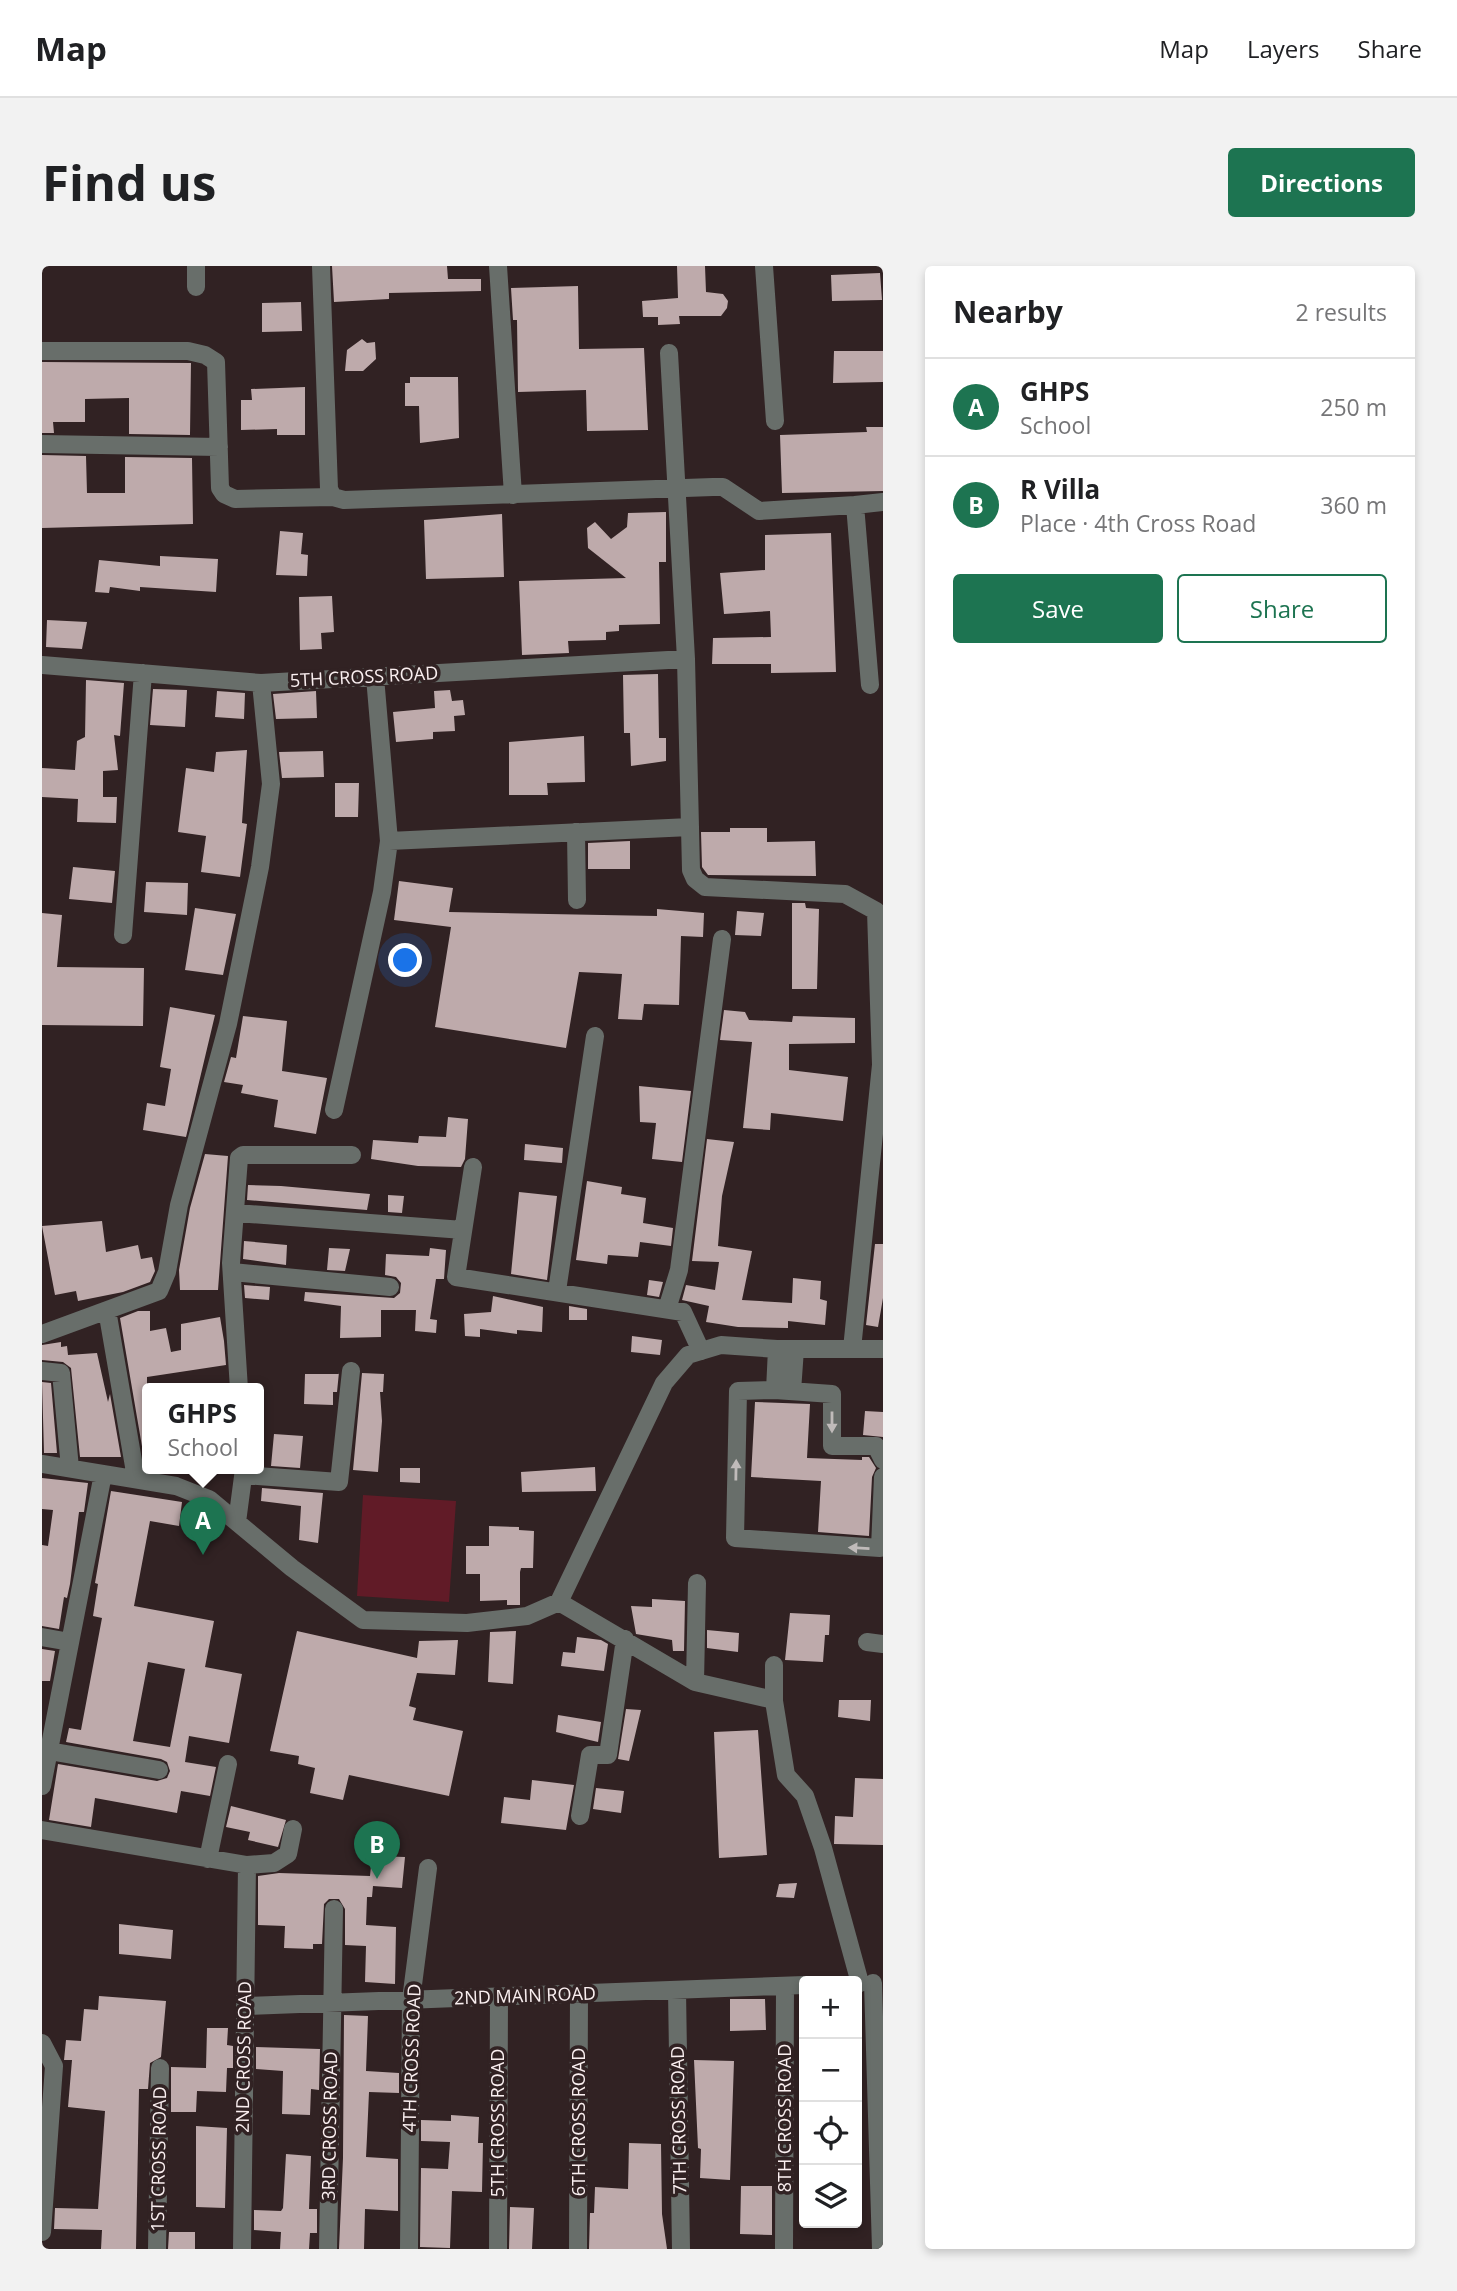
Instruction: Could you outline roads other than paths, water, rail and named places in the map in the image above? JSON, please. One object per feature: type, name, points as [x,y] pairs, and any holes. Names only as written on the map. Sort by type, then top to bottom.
[{"type":"street","points":[[196,266],[196,287]]},
{"type":"street","points":[[321,266],[329,489],[333,497]]},
{"type":"street","points":[[498,266],[513,495]]},
{"type":"street","points":[[764,266],[775,421]]},
{"type":"street","points":[[42,351],[188,351],[205,355],[216,362],[220,488],[224,494],[235,499],[333,497],[344,500],[723,487],[749,507],[766,512],[883,502]]},
{"type":"street","points":[[669,353],[686,659],[691,870],[695,879],[705,887],[845,894],[876,911],[880,919],[882,1065],[852,1349]]},
{"type":"street","points":[[42,443],[219,447]]},
{"type":"street","points":[[855,505],[870,685]]},
{"type":"street","name":"5TH CROSS ROAD","points":[[42,665],[261,683],[686,659]]},
{"type":"street","points":[[122,934],[143,673]]},
{"type":"street","points":[[334,1110],[382,892],[389,841],[375,677]]},
{"type":"street","points":[[42,1334],[159,1290],[167,1272],[179,1205],[239,978],[260,867],[271,784],[261,683]]},
{"type":"street","points":[[389,841],[690,827]]},
{"type":"street","points":[[576,832],[577,900]]},
{"type":"street","points":[[667,1309],[679,1270],[722,939]]},
{"type":"street","points":[[557,1291],[595,1036]]},
{"type":"street","points":[[239,1383],[232,1272],[237,1163],[243,1155],[352,1155]]},
{"type":"street","points":[[473,1167],[456,1277],[683,1312],[701,1351]]},
{"type":"street","points":[[236,1213],[463,1230]]},
{"type":"street","points":[[232,1272],[390,1287]]},
{"type":"street","points":[[107,1310],[136,1479]]},
{"type":"street","points":[[42,1464],[136,1479],[192,1492],[209,1499],[292,1568],[363,1620],[467,1623],[527,1616],[559,1602],[664,1383],[688,1355],[721,1345],[786,1349],[883,1349]]},
{"type":"street","points":[[783,1390],[786,1349]]},
{"type":"street","points":[[42,1371],[61,1373],[70,1468]]},
{"type":"street","points":[[263,1474],[339,1482],[351,1371]]},
{"type":"street","points":[[883,1460],[876,1447],[832,1446],[832,1394],[783,1390],[738,1391],[735,1538],[880,1548],[883,1477]]},
{"type":"street","points":[[42,1786],[50,1699],[70,1642],[103,1474]]},
{"type":"street","points":[[237,1522],[244,1474]]},
{"type":"street","points":[[695,1682],[697,1583]]},
{"type":"street","points":[[559,1602],[695,1682],[774,1700]]},
{"type":"street","points":[[42,1637],[70,1642]]},
{"type":"street","points":[[580,1816],[590,1755],[608,1755],[625,1639]]},
{"type":"street","points":[[775,1665],[774,1700],[786,1774],[805,1796],[868,1983],[881,2249]]},
{"type":"street","points":[[46,1758],[159,1770]]},
{"type":"street","points":[[208,1858],[228,1764]]},
{"type":"street","points":[[42,1830],[247,1865],[274,1863],[288,1854],[293,1829]]},
{"type":"street","name":"2ND CROSS ROAD","points":[[242,2249],[247,1865]]},
{"type":"street","name":"4TH CROSS ROAD","points":[[409,2249],[411,2000],[428,1868]]},
{"type":"street","name":"3RD CROSS ROAD","points":[[328,2249],[334,1909]]},
{"type":"street","name":"2ND MAIN ROAD","points":[[245,2006],[799,1985]]},
{"type":"street","name":"8TH CROSS ROAD","points":[[784,2249],[785,1986]]},
{"type":"street","name":"7TH CROSS ROAD","points":[[677,1990],[681,2249]]},
{"type":"street","name":"6TH CROSS ROAD","points":[[578,2249],[579,1994]]},
{"type":"street","name":"5TH CROSS ROAD","points":[[498,2249],[499,1997]]},
{"type":"street","points":[[42,2043],[54,2066],[42,2232]]},
{"type":"street","name":"1ST CROSS ROAD","points":[[157,2249],[160,2068]]},
{"type":"place","name":"GHPS","points":[[203,1555]]},
{"type":"place","name":"R Villa","points":[[377,1879]]}]
